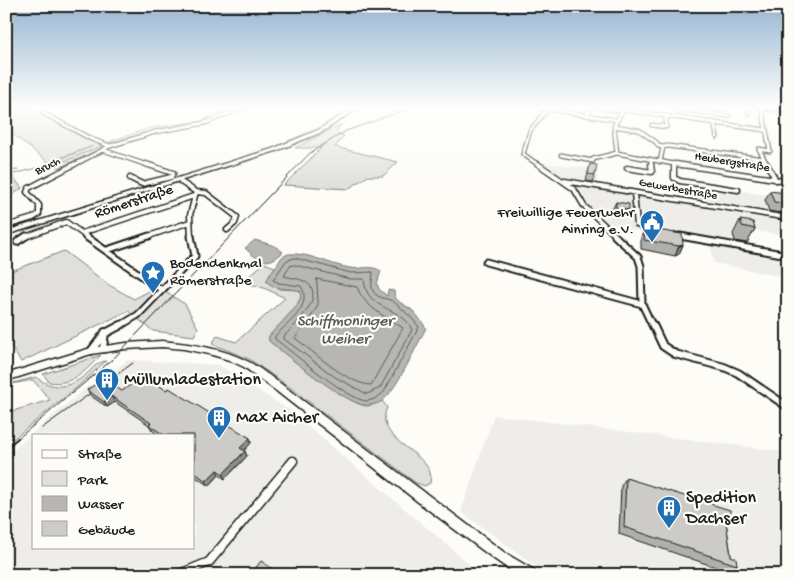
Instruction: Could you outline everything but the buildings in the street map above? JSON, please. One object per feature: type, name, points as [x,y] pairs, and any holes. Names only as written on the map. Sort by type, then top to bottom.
[{"type":"main road","points":[[6,233],[183,180],[274,150],[310,135]]},
{"type":"main road","points":[[6,378],[91,351],[144,345],[184,346],[210,351],[247,365],[324,421],[501,557],[521,575]]},
{"type":"main road","points":[[501,557],[529,575]]},
{"type":"street","points":[[87,135],[110,146]]},
{"type":"street","name":"Bruch","points":[[6,226],[33,218],[39,214],[39,205],[27,192],[29,188],[110,146],[145,135]]},
{"type":"street","points":[[528,135],[523,154],[564,181],[576,192],[584,206],[638,257],[641,266],[642,304],[663,346],[675,354],[709,362],[738,373],[788,407]]},
{"type":"street","points":[[561,155],[593,161],[594,159],[617,153],[615,135]]},
{"type":"street","points":[[646,135],[658,146],[764,159]]},
{"type":"street","points":[[764,135],[770,150],[760,149],[776,180]]},
{"type":"street","points":[[660,162],[663,147]]},
{"type":"street","points":[[103,150],[173,173],[171,177],[142,184],[130,178]]},
{"type":"street","name":"Heubergstraße","points":[[617,153],[660,162],[788,182]]},
{"type":"street","points":[[627,168],[652,172],[651,160]]},
{"type":"street","points":[[593,161],[593,165],[598,166]]},
{"type":"street","name":"Heubergstraße","points":[[674,164],[674,178],[680,181],[738,190]]},
{"type":"street","name":"Römerstraße","points":[[183,180],[195,194]]},
{"type":"street","name":"Gewerbestraße","points":[[564,181],[788,218]]},
{"type":"street","points":[[634,192],[637,224],[641,228],[653,231]]},
{"type":"street","name":"Römerstraße","points":[[82,232],[195,194],[206,193],[237,218],[235,223],[227,230]]},
{"type":"street","name":"Römerstraße","points":[[91,351],[97,340],[105,332],[136,316],[195,256],[190,222],[195,194]]},
{"type":"street","name":"Römerstraße","points":[[17,242],[29,234],[66,222],[162,290]]},
{"type":"street","points":[[107,250],[190,222]]},
{"type":"street","points":[[672,234],[788,255]]},
{"type":"street","points":[[486,262],[642,304]]},
{"type":"street","points":[[103,349],[105,332]]},
{"type":"street","points":[[177,575],[210,562],[293,461]]},
{"type":"shaded area","points":[[538,162],[598,170],[596,183],[691,198],[690,184],[788,198],[788,236],[747,229],[752,247],[788,253],[788,278],[714,263],[710,244],[607,225],[588,207],[573,186]]},
{"type":"shaded area","name":"Max Aicher","points":[[128,360],[219,365],[289,410],[482,575],[6,575],[6,456],[81,392]]},
{"type":"shaded area","points":[[494,415],[788,452],[788,575],[548,575],[461,512]]},
{"type":"green space","points":[[14,135],[86,135],[108,146],[58,168],[51,163],[93,146],[48,162]]},
{"type":"green space","points":[[320,135],[342,135],[344,136],[335,147],[398,162],[383,176],[368,176],[348,189],[284,185],[321,148],[295,148]]},
{"type":"green space","points":[[12,176],[22,188],[6,200],[6,179]]},
{"type":"green space","points":[[64,251],[109,285],[134,299],[157,287],[185,304],[198,328],[194,336],[153,331],[128,311],[21,362],[6,339],[6,273]]},
{"type":"green space","points":[[264,263],[275,267],[269,275],[279,289],[300,291],[301,297],[296,307],[269,336],[269,341],[346,398],[367,406],[382,401],[387,407],[385,419],[388,430],[425,464],[430,473],[430,483],[425,486],[416,483],[291,388],[249,359],[212,344],[217,336],[236,342],[285,298],[264,288],[242,282]]},
{"type":"green space","points":[[101,355],[78,376],[65,382],[49,382],[43,374]]},
{"type":"green space","points":[[106,361],[6,445],[6,413],[50,400],[33,380],[6,385],[36,377],[47,384],[59,386],[71,384],[86,375],[96,365]]},
{"type":"water","points":[[255,240],[275,246],[283,252],[273,260],[263,261],[245,248]]},
{"type":"water","name":"Schiffmoninger Weiher","points":[[288,254],[304,255],[350,268],[373,268],[381,271],[377,284],[379,289],[387,296],[388,290],[394,291],[398,301],[413,311],[426,328],[394,388],[382,401],[364,405],[343,396],[316,378],[269,341],[269,336],[296,307],[301,297],[300,291],[276,287],[266,281],[282,257]]},
{"type":"waterway","points":[[106,143],[129,135]]},
{"type":"waterway","points":[[6,176],[68,160],[103,145]]},
{"type":"waterway","points":[[6,171],[18,170]]},
{"type":"railway","points":[[16,440],[113,359],[310,153],[339,135]]},
{"type":"railway","points":[[42,428],[133,363]]},
{"type":"railway","points":[[6,448],[18,438]]},
{"type":"place","name":"Freiwillige Feuerwehr Ainring e.V.","points":[[652,243]]},
{"type":"place","name":"Bodendenkmal Römerstraße","points":[[153,294]]},
{"type":"place","name":"Müllumladestation","points":[[107,401]]},
{"type":"place","name":"Max Aicher","points":[[219,439]]},
{"type":"place","name":"Spedition Dachser","points":[[669,529]]}]
